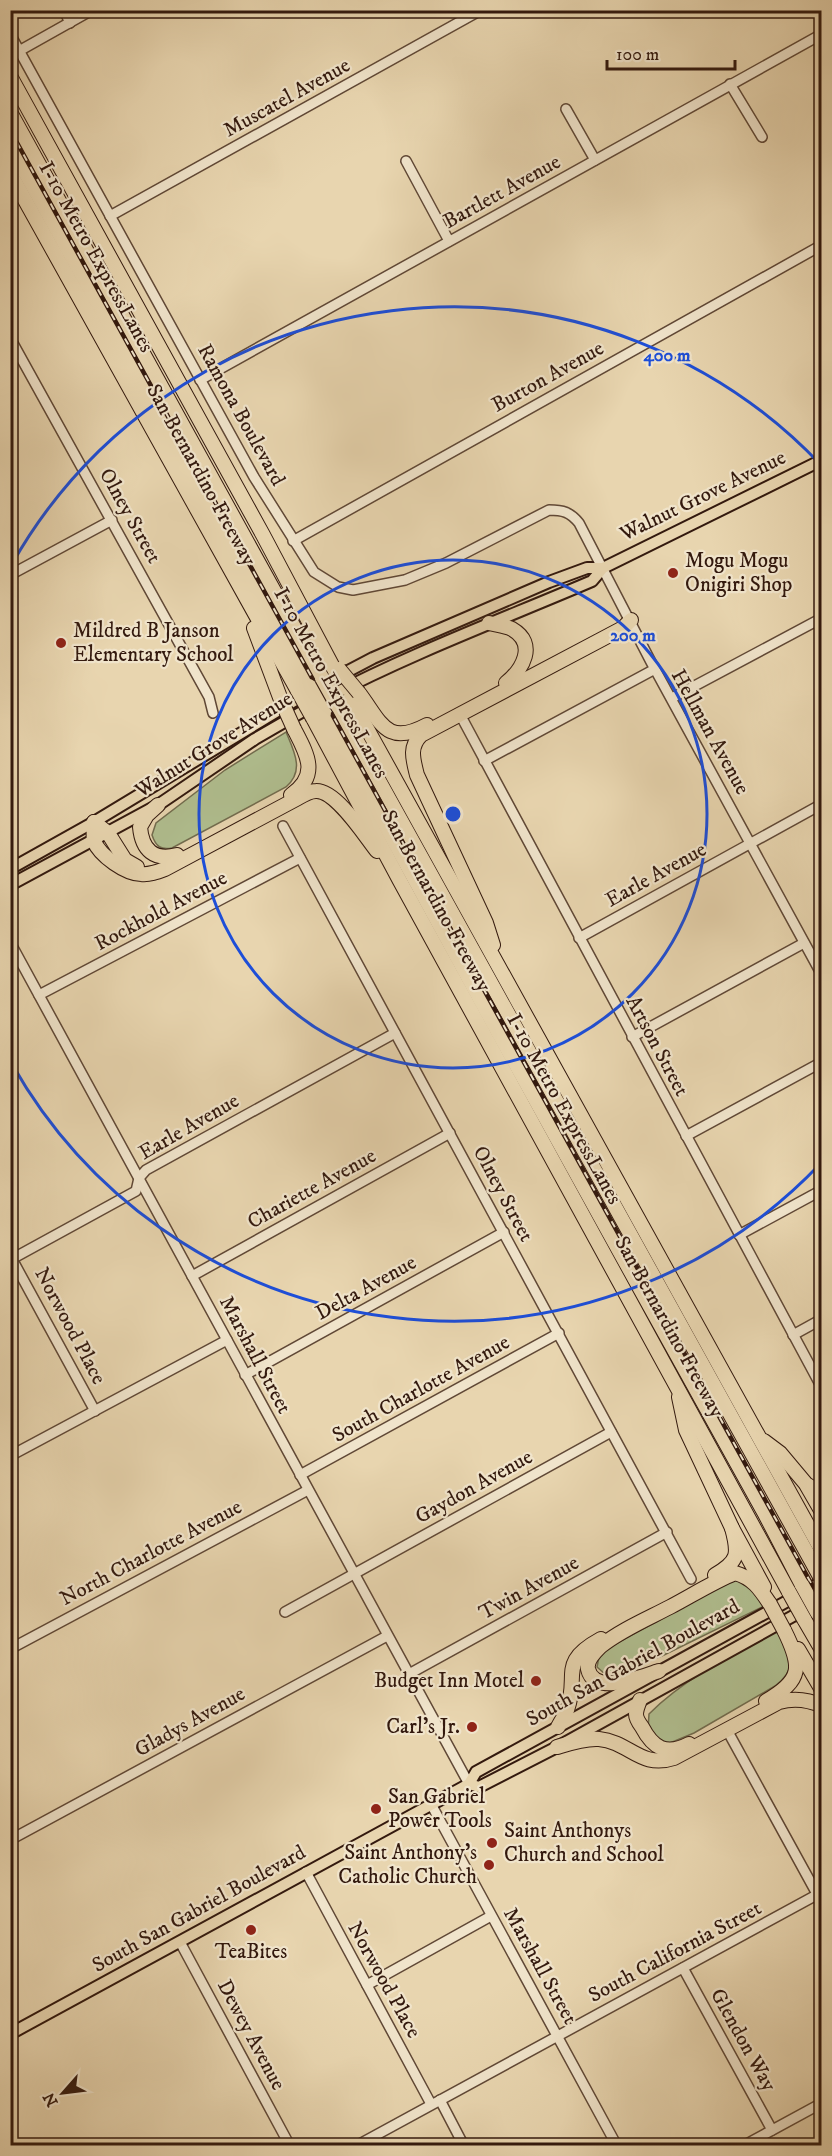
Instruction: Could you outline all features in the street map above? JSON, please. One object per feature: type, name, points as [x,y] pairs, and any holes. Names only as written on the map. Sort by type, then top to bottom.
[{"type":"highway","name":"San Bernardino Freeway","points":[[10,76],[335,668],[355,696],[504,979],[822,1551]]},
{"type":"highway","name":"I-10 Metro ExpressLanes","points":[[10,112],[821,1579]]},
{"type":"highway","name":"I-10 Metro ExpressLanes","points":[[10,145],[303,688],[505,1046],[764,1512],[802,1585],[820,1611]]},
{"type":"highway","name":"San Bernardino Freeway","points":[[10,173],[239,586],[303,688]]},
{"type":"highway","points":[[94,822],[108,833],[125,860],[136,867],[151,866],[177,855],[290,796],[302,786],[307,776],[309,762],[281,700],[239,586]]},
{"type":"highway","points":[[355,696],[384,726],[397,734],[405,735],[620,623],[631,620]]},
{"type":"highway","points":[[504,979],[486,923],[417,775],[413,747],[421,735],[623,628],[631,620]]},
{"type":"highway","points":[[489,623],[516,631],[525,647],[526,657],[523,665],[518,674],[506,683]]},
{"type":"highway","name":"San Bernardino Freeway","points":[[318,715],[400,881],[822,1650]]},
{"type":"highway","points":[[94,822],[94,841],[103,853],[123,868],[143,875],[155,873],[315,790],[324,792],[339,803],[400,881]]},
{"type":"highway","points":[[158,805],[147,815],[140,827],[144,842],[151,853],[160,857],[177,855]]},
{"type":"highway","points":[[676,1383],[686,1430],[732,1528],[763,1584],[770,1604]]},
{"type":"highway","points":[[760,1438],[780,1453],[806,1484],[822,1512]]},
{"type":"highway","points":[[806,1484],[822,1494]]},
{"type":"highway","points":[[558,1727],[567,1711],[570,1699],[571,1670],[577,1656],[593,1643],[719,1573],[731,1564],[737,1552],[732,1528]]},
{"type":"highway","points":[[640,1700],[635,1713],[636,1719],[651,1743],[661,1748],[676,1749],[776,1695],[791,1684],[796,1674],[797,1664],[795,1651],[758,1586],[750,1578],[735,1573],[603,1645],[589,1660],[588,1669],[599,1682],[610,1684],[659,1671]]},
{"type":"highway","points":[[784,1630],[822,1690]]},
{"type":"highway","points":[[557,1747],[587,1739],[599,1739],[617,1743],[647,1760],[661,1762],[674,1758],[779,1702],[791,1699],[822,1706]]},
{"type":"main road","name":"Walnut Grove Avenue","points":[[10,885],[158,805],[255,739],[380,670],[592,580],[603,568],[822,460]]},
{"type":"main road","name":"Walnut Grove Avenue","points":[[10,869],[94,822],[285,705],[373,658],[549,582],[587,568],[603,568]]},
{"type":"main road","name":"South San Gabriel Boulevard","points":[[10,2034],[469,1784],[473,1774],[821,1579]]},
{"type":"main road","name":"South San Gabriel Boulevard","points":[[469,1784],[479,1787],[557,1747],[640,1700],[820,1611]]},
{"type":"street","points":[[64,10],[70,22]]},
{"type":"street","points":[[19,51],[92,10]]},
{"type":"street","name":"Muscatel Avenue","points":[[110,216],[481,10]]},
{"type":"street","name":"Ramona Boulevard","points":[[10,34],[254,477],[314,572],[338,587],[360,590],[405,580],[424,573],[549,510],[564,511]]},
{"type":"street","name":"Bartlett Avenue","points":[[200,380],[822,34]]},
{"type":"street","points":[[730,84],[762,137]]},
{"type":"street","points":[[566,109],[595,160]]},
{"type":"street","points":[[406,160],[449,242]]},
{"type":"street","name":"Burton Avenue","points":[[293,541],[822,245]]},
{"type":"street","name":"Olney Street","points":[[10,338],[209,697],[213,713]]},
{"type":"street","name":"Hellman Avenue","points":[[564,511],[579,523],[820,969]]},
{"type":"street","points":[[11,562],[13,573],[112,520]]},
{"type":"street","points":[[672,698],[822,618]]},
{"type":"street","points":[[484,761],[656,669]]},
{"type":"street","name":"Artson Street","points":[[463,720],[822,1388]]},
{"type":"street","name":"Earle Avenue","points":[[579,938],[822,804]]},
{"type":"street","name":"Olney Street","points":[[283,826],[691,1579]]},
{"type":"street","name":"Rockhold Avenue","points":[[39,995],[300,858]]},
{"type":"street","name":"Marshall Street","points":[[10,942],[469,1784]]},
{"type":"street","points":[[632,1037],[804,943]]},
{"type":"street","name":"Earle Avenue","points":[[11,1260],[136,1191],[139,1178],[146,1170],[395,1033]]},
{"type":"street","points":[[686,1136],[822,1062]]},
{"type":"street","name":"Chariette Avenue","points":[[192,1276],[450,1133]]},
{"type":"street","points":[[739,1235],[822,1190]]},
{"type":"street","name":"Delta Avenue","points":[[245,1375],[504,1232]]},
{"type":"street","name":"Norwood Place","points":[[11,1260],[95,1411]]},
{"type":"street","points":[[793,1335],[822,1319]]},
{"type":"street","name":"South Charlotte Avenue","points":[[300,1475],[559,1334]]},
{"type":"street","points":[[10,1456],[227,1340]]},
{"type":"street","name":"Gaydon Avenue","points":[[285,1612],[611,1432]]},
{"type":"street","name":"North Charlotte Avenue","points":[[10,1649],[308,1490]]},
{"type":"street","name":"Twin Avenue","points":[[409,1674],[667,1532]]},
{"type":"street","name":"Gladys Avenue","points":[[10,1840],[387,1636]]},
{"type":"street","points":[[727,1730],[820,1897]]},
{"type":"street","name":"Marshall Street","points":[[431,1804],[616,2145]]},
{"type":"street","name":"Norwood Place","points":[[306,1872],[367,1985],[464,2145]]},
{"type":"street","name":"South California Street","points":[[356,2145],[683,1968],[820,1897]]},
{"type":"street","points":[[367,1985],[491,1916]]},
{"type":"street","name":"Dewey Avenue","points":[[180,1942],[290,2145]]},
{"type":"street","name":"Glendon Way","points":[[683,1968],[772,2130]]},
{"type":"street","points":[[743,2145],[822,2103]]},
{"type":"green space","points":[[286,732],[295,754],[296,768],[292,781],[286,787],[172,848],[162,848],[157,845],[152,835],[156,823],[225,770]]},
{"type":"green space","points":[[735,1579],[747,1580],[766,1605],[664,1655],[622,1672],[605,1674],[597,1667],[599,1657],[606,1649]]},
{"type":"green space","points":[[777,1631],[789,1654],[790,1666],[788,1673],[775,1686],[694,1733],[670,1743],[661,1743],[648,1730],[649,1714],[678,1689],[710,1668]]},
{"type":"railway","points":[[10,130],[822,1603]]},
{"type":"place","name":"Mogu Mogu Onigiri Shop","points":[[673,573]]},
{"type":"place","name":"Mildred B Janson Elementary School","points":[[61,643]]},
{"type":"place","name":"Budget Inn Motel","points":[[536,1681]]},
{"type":"place","name":"Carl's Jr.","points":[[472,1727]]},
{"type":"place","name":"San Gabriel Power Tools","points":[[376,1809]]},
{"type":"place","name":"Saint Anthonys Church and School","points":[[492,1843]]},
{"type":"place","name":"Saint Anthony's Catholic Church","points":[[489,1865]]},
{"type":"place","name":"TeaBites","points":[[251,1930]]}]
